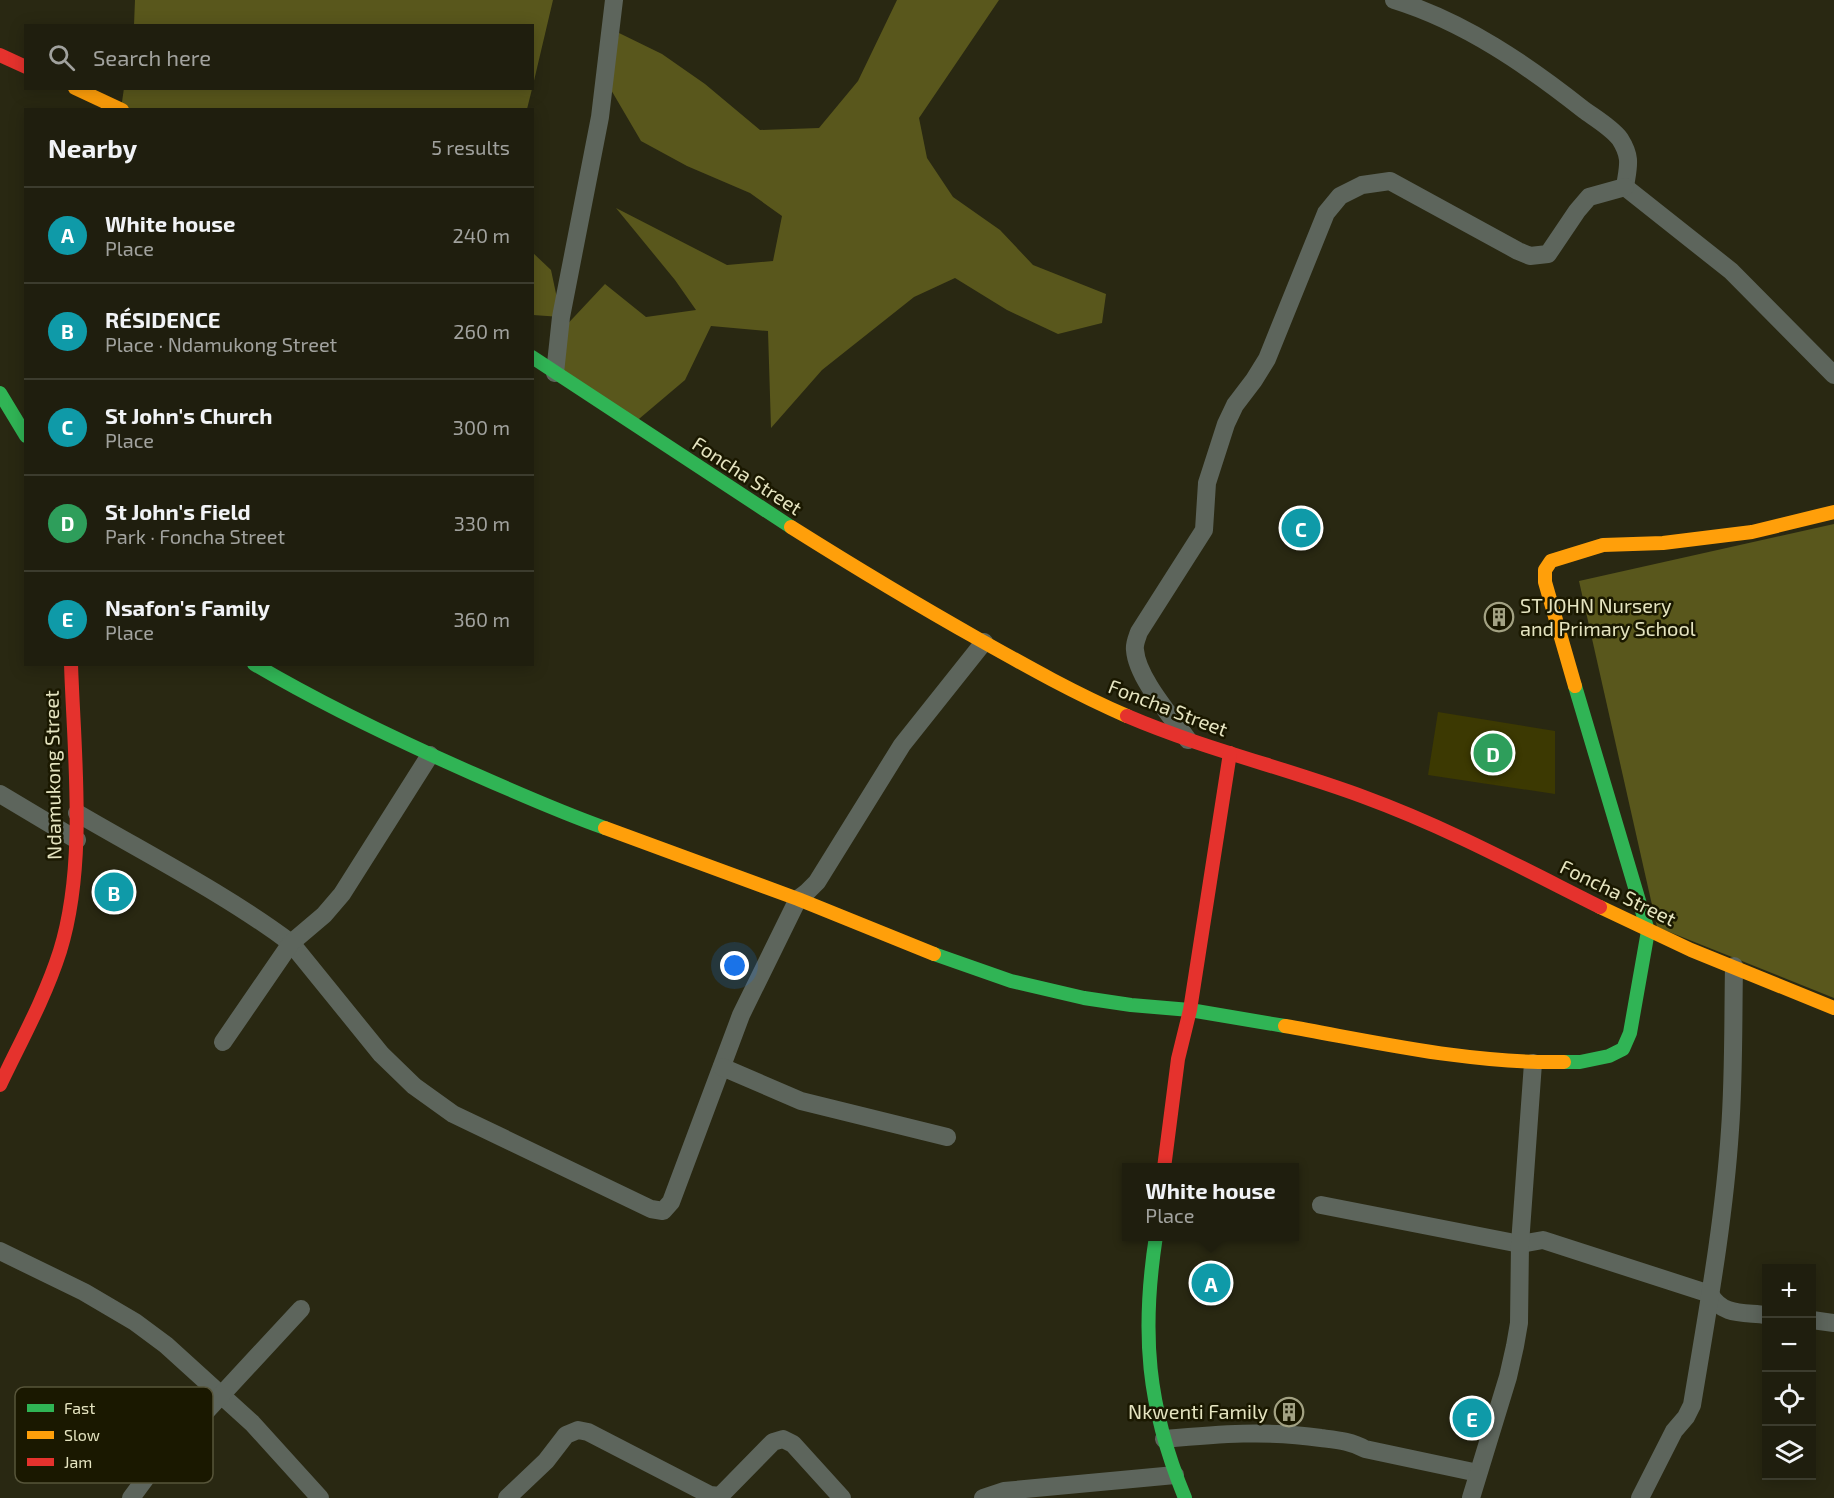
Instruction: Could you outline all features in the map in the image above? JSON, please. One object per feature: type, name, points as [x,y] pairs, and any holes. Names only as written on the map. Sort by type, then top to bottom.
[{"type":"street","points":[[555,372],[561,317],[600,117],[614,0]]},
{"type":"street","points":[[1394,0],[1428,10],[1538,74],[1619,137],[1629,159],[1625,187]]},
{"type":"street","points":[[0,55],[24,66]]},
{"type":"street","points":[[79,90],[118,108]]},
{"type":"street","points":[[1188,740],[1143,677],[1134,648],[1139,632],[1198,543],[1203,530],[1207,483],[1226,424],[1235,405],[1267,359],[1326,213],[1340,196],[1362,185],[1390,181],[1530,256],[1548,254],[1589,197],[1625,187]]},
{"type":"street","points":[[1625,187],[1731,271],[1834,375]]},
{"type":"street","name":"Foncha Street","points":[[534,358],[860,571],[984,642],[1103,705],[1188,740],[1354,793],[1402,812],[1452,833],[1648,931],[1834,1008]]},
{"type":"street","points":[[0,393],[24,433]]},
{"type":"street","points":[[257,666],[306,695],[430,755],[563,813],[798,899],[944,958],[1011,981],[1084,998],[1190,1010],[1449,1055],[1533,1063],[1580,1062],[1609,1056],[1623,1049],[1630,1033],[1648,931],[1588,734],[1545,582],[1545,570],[1551,561],[1603,545],[1663,543],[1752,532],[1834,512]]},
{"type":"street","points":[[77,813],[218,896],[273,930],[291,944],[381,1054],[414,1086],[453,1114],[651,1209],[663,1211],[671,1202],[741,1015],[798,899],[816,882],[902,745],[984,642]]},
{"type":"street","name":"Ndamukong Street","points":[[0,1085],[43,995],[60,951],[72,905],[77,813],[71,666]]},
{"type":"street","points":[[1165,1163],[1178,1059],[1190,1010],[1230,753]]},
{"type":"street","points":[[223,1042],[291,944],[324,915],[342,894],[430,755]]},
{"type":"street","points":[[0,794],[77,840]]},
{"type":"street","points":[[1640,1498],[1674,1431],[1686,1417],[1692,1405],[1710,1294],[1730,1128],[1734,966]]},
{"type":"street","points":[[1471,1498],[1508,1377],[1519,1323],[1520,1244],[1533,1063]]},
{"type":"street","points":[[722,1067],[801,1101],[946,1137]]},
{"type":"street","points":[[1321,1205],[1520,1244],[1543,1240],[1710,1294],[1716,1305],[1725,1310],[1762,1314]]},
{"type":"street","points":[[1155,1241],[1148,1296],[1147,1344],[1150,1381],[1164,1439],[1185,1498]]},
{"type":"street","points":[[0,1251],[84,1292],[135,1322],[166,1345],[211,1387]]},
{"type":"street","points":[[213,1405],[301,1309]]},
{"type":"street","points":[[1816,1321],[1834,1323]]},
{"type":"street","points":[[213,1389],[252,1423],[320,1498]]},
{"type":"street","points":[[507,1498],[546,1461],[566,1435],[578,1430],[588,1432],[710,1495],[720,1496],[773,1442],[783,1439],[793,1444],[843,1498]]},
{"type":"street","points":[[1164,1439],[1232,1432],[1304,1435],[1354,1443],[1365,1449],[1479,1473]]},
{"type":"street","points":[[983,1498],[1004,1491],[1175,1475]]},
{"type":"street","points":[[131,1498],[142,1483]]},
{"type":"shaded area","points":[[135,0],[553,0],[534,81],[534,24],[134,24]]},
{"type":"shaded area","points":[[897,0],[999,0],[919,118],[927,158],[953,197],[1000,230],[1033,265],[1106,294],[1102,323],[1058,334],[1007,310],[955,278],[914,297],[822,370],[771,428],[768,331],[711,326],[685,380],[633,424],[555,373],[560,332],[605,284],[646,317],[696,310],[675,280],[616,208],[727,265],[773,261],[782,216],[750,193],[687,166],[641,141],[607,83],[619,33],[662,54],[705,84],[760,130],[819,128],[858,81]]},
{"type":"shaded area","points":[[124,90],[532,90],[527,108],[121,108]]},
{"type":"shaded area","points":[[534,254],[551,270],[561,317],[534,315]]},
{"type":"shaded area","points":[[1834,524],[1834,998],[1657,927],[1579,581]]},
{"type":"shaded area","points":[[1438,712],[1555,731],[1555,794],[1428,775]]},
{"type":"traffic: fast","points":[[534,358],[791,527]]},
{"type":"traffic: fast","points":[[0,393],[24,433]]},
{"type":"traffic: fast","points":[[258,666],[335,709],[418,749],[605,828]]},
{"type":"traffic: fast","points":[[1564,1062],[1580,1062],[1609,1056],[1623,1049],[1630,1033],[1648,931],[1575,686]]},
{"type":"traffic: fast","points":[[934,954],[1011,981],[1084,998],[1190,1010],[1285,1026]]},
{"type":"traffic: fast","points":[[1155,1241],[1149,1305],[1151,1369],[1162,1432],[1185,1498]]},
{"type":"traffic: slow","points":[[79,90],[118,108]]},
{"type":"traffic: slow","points":[[1575,686],[1545,582],[1545,570],[1551,561],[1603,545],[1663,543],[1752,532],[1834,512]]},
{"type":"traffic: slow","points":[[791,527],[980,640],[1034,670],[1127,716]]},
{"type":"traffic: slow","points":[[605,828],[798,899],[934,954]]},
{"type":"traffic: slow","points":[[1600,907],[1691,950],[1834,1008]]},
{"type":"traffic: slow","points":[[1285,1026],[1459,1056],[1529,1062],[1564,1062]]},
{"type":"traffic: jam","points":[[0,55],[24,66]]},
{"type":"traffic: jam","points":[[0,1085],[47,986],[60,951],[74,882],[77,809],[71,666]]},
{"type":"traffic: jam","points":[[1127,716],[1156,728],[1335,787],[1424,821],[1600,907]]},
{"type":"traffic: jam","points":[[1165,1163],[1178,1059],[1190,1010],[1230,753]]},
{"type":"place","name":"St John's Church","points":[[1301,528]]},
{"type":"place","name":"ST JOHN Nursery and Primary School","points":[[1499,617]]},
{"type":"place","name":"St John's Field","points":[[1493,753]]},
{"type":"place","name":"RÉSIDENCE","points":[[114,892]]},
{"type":"place","name":"White house","points":[[1211,1283]]},
{"type":"place","name":"Nkwenti Family","points":[[1289,1412]]},
{"type":"place","name":"Nsafon's Family","points":[[1472,1418]]}]
